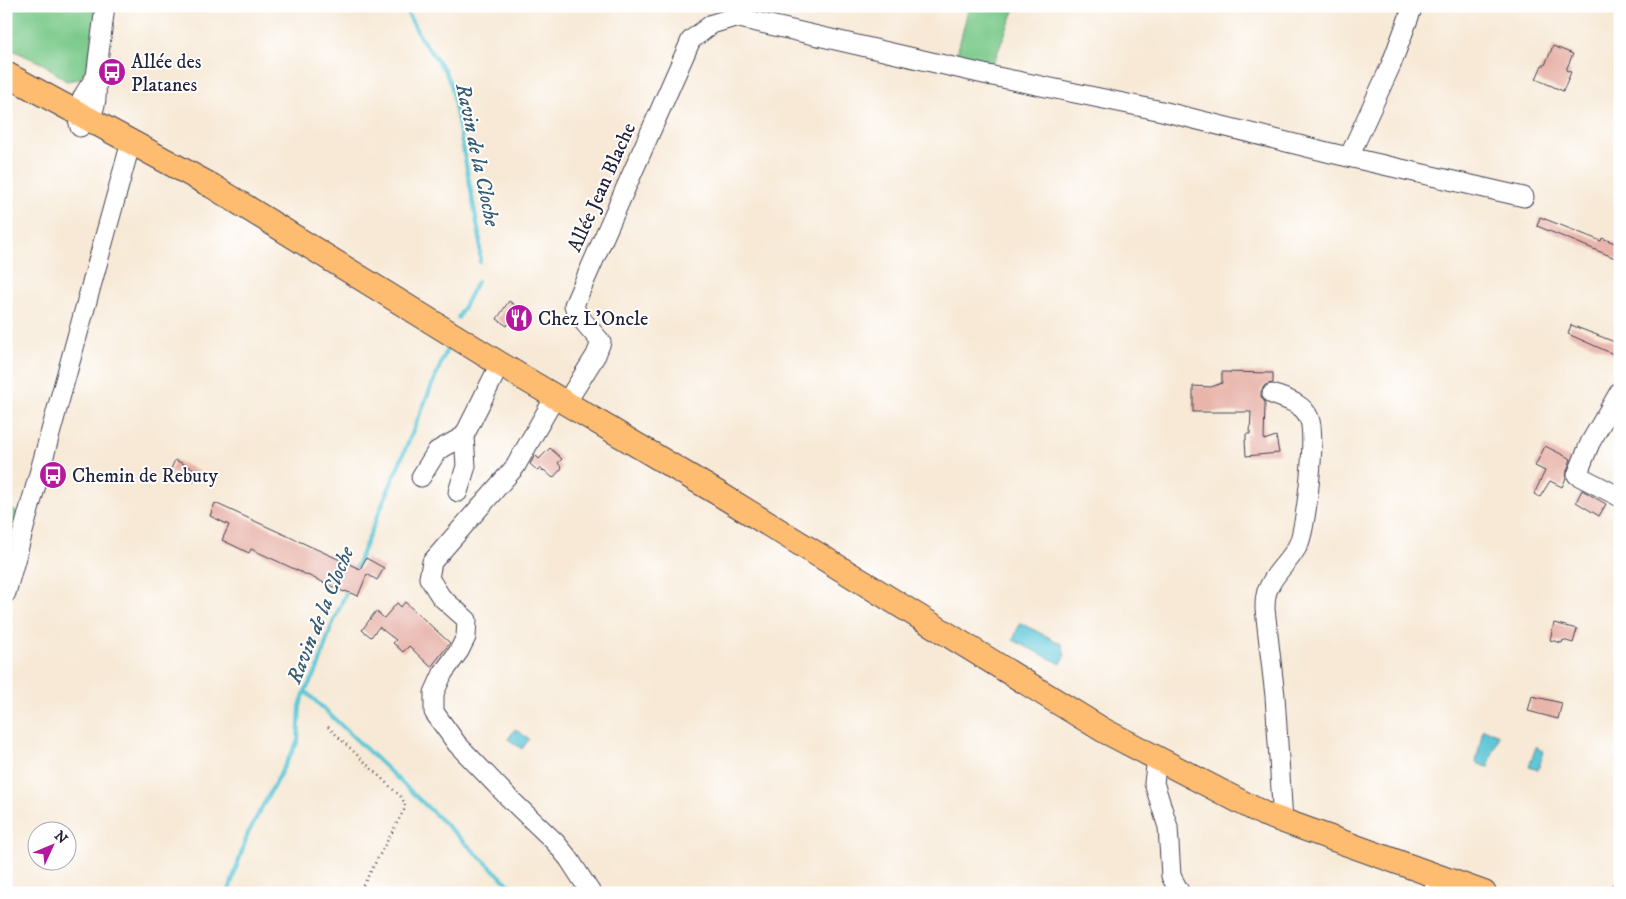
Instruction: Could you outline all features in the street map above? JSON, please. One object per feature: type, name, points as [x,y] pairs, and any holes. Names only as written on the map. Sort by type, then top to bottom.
[{"type":"main road","points":[[6,74],[129,147],[212,186],[500,364],[716,492],[1103,730],[1264,814],[1435,884],[1484,893]]},
{"type":"main road","points":[[6,86],[82,120]]},
{"type":"street","points":[[82,120],[93,113],[96,104],[96,76],[105,6]]},
{"type":"street","points":[[1349,157],[1391,64],[1413,6]]},
{"type":"street","points":[[739,12],[988,75],[1162,111],[1349,157],[1524,197]]},
{"type":"street","name":"Allée Jean Blache","points":[[561,400],[596,355],[601,342],[577,314],[574,305],[691,40],[712,24],[739,12]]},
{"type":"street","points":[[6,593],[129,147]]},
{"type":"street","points":[[458,492],[466,466],[464,436],[500,364]]},
{"type":"street","points":[[1620,391],[1590,443],[1577,474],[1620,497]]},
{"type":"street","points":[[1272,394],[1293,402],[1304,409],[1310,418],[1312,432],[1310,480],[1299,543],[1269,586],[1265,609],[1276,696],[1283,821]]},
{"type":"street","points":[[561,400],[515,467],[432,562],[429,578],[442,597],[467,620],[466,637],[459,651],[443,673],[434,693],[434,712],[457,744],[559,846],[591,893]]},
{"type":"street","points":[[421,477],[437,451],[464,436]]},
{"type":"street","points":[[1157,758],[1154,783],[1168,827],[1171,876],[1180,893]]},
{"type":"path","points":[[328,727],[402,798],[405,804],[404,810],[359,893]]},
{"type":"green space","points":[[6,6],[97,6],[89,63],[80,79],[66,81],[45,65],[6,47]]},
{"type":"green space","points":[[969,6],[1016,6],[993,64],[957,54]]},
{"type":"green space","points":[[6,506],[18,513],[6,553]]},
{"type":"water","points":[[1020,623],[1062,644],[1065,655],[1061,664],[1013,640]]},
{"type":"water","points":[[515,729],[529,739],[522,749],[508,739]]},
{"type":"water","points":[[1483,729],[1499,735],[1488,767],[1476,763]]},
{"type":"water","points":[[1536,747],[1544,751],[1538,770],[1529,767]]},
{"type":"building","points":[[1553,46],[1573,54],[1566,70],[1571,72],[1563,91],[1536,79],[1542,65],[1545,65]]},
{"type":"building","points":[[1540,217],[1601,241],[1602,238],[1620,245],[1620,260],[1537,226]]},
{"type":"building","points":[[509,301],[528,316],[520,328],[510,322],[507,326],[497,319]]},
{"type":"building","points":[[1571,325],[1620,344],[1620,357],[1568,334]]},
{"type":"building","points":[[1222,372],[1273,373],[1273,383],[1265,385],[1261,391],[1261,396],[1265,403],[1264,440],[1276,436],[1279,453],[1246,456],[1245,440],[1246,434],[1250,434],[1251,412],[1193,412],[1193,386],[1211,387],[1222,383]]},
{"type":"building","points":[[1545,446],[1571,459],[1562,487],[1550,481],[1540,497],[1534,494],[1545,471],[1535,466]]},
{"type":"building","points":[[550,448],[562,459],[558,463],[562,468],[553,478],[544,470],[540,468],[538,471],[530,464],[535,455],[539,459]]},
{"type":"building","points":[[175,460],[199,471],[194,482],[170,471]]},
{"type":"building","points":[[1582,490],[1606,504],[1599,516],[1576,502]]},
{"type":"building","points":[[215,503],[360,569],[366,558],[384,568],[377,580],[367,574],[358,596],[344,592],[251,549],[249,553],[222,540],[229,525],[210,516]]},
{"type":"building","points":[[405,602],[450,643],[431,667],[409,646],[403,652],[393,643],[396,640],[379,627],[371,637],[362,630],[376,611],[384,618],[397,603],[401,607]]},
{"type":"building","points":[[1554,623],[1577,629],[1573,643],[1563,640],[1562,643],[1550,640]]},
{"type":"building","points":[[1532,696],[1562,703],[1558,719],[1528,711]]},
{"type":"waterway","name":"Ravin de la Cloche","points":[[404,6],[420,37],[445,71],[451,85],[480,239],[480,262]]},
{"type":"waterway","name":"Ravin de la Cloche","points":[[458,318],[477,282]]},
{"type":"waterway","name":"Ravin de la Cloche","points":[[355,570],[447,349]]},
{"type":"waterway","name":"Ravin de la Cloche","points":[[228,893],[248,833],[298,741],[300,706],[305,691],[318,668],[330,630],[348,588]]},
{"type":"waterway","points":[[305,691],[518,893]]},
{"type":"place","name":"Allée des Platanes","points":[[112,72]]},
{"type":"place","name":"Chez L'Oncle","points":[[519,318]]},
{"type":"place","name":"Chemin de Rebuty","points":[[53,475]]}]
